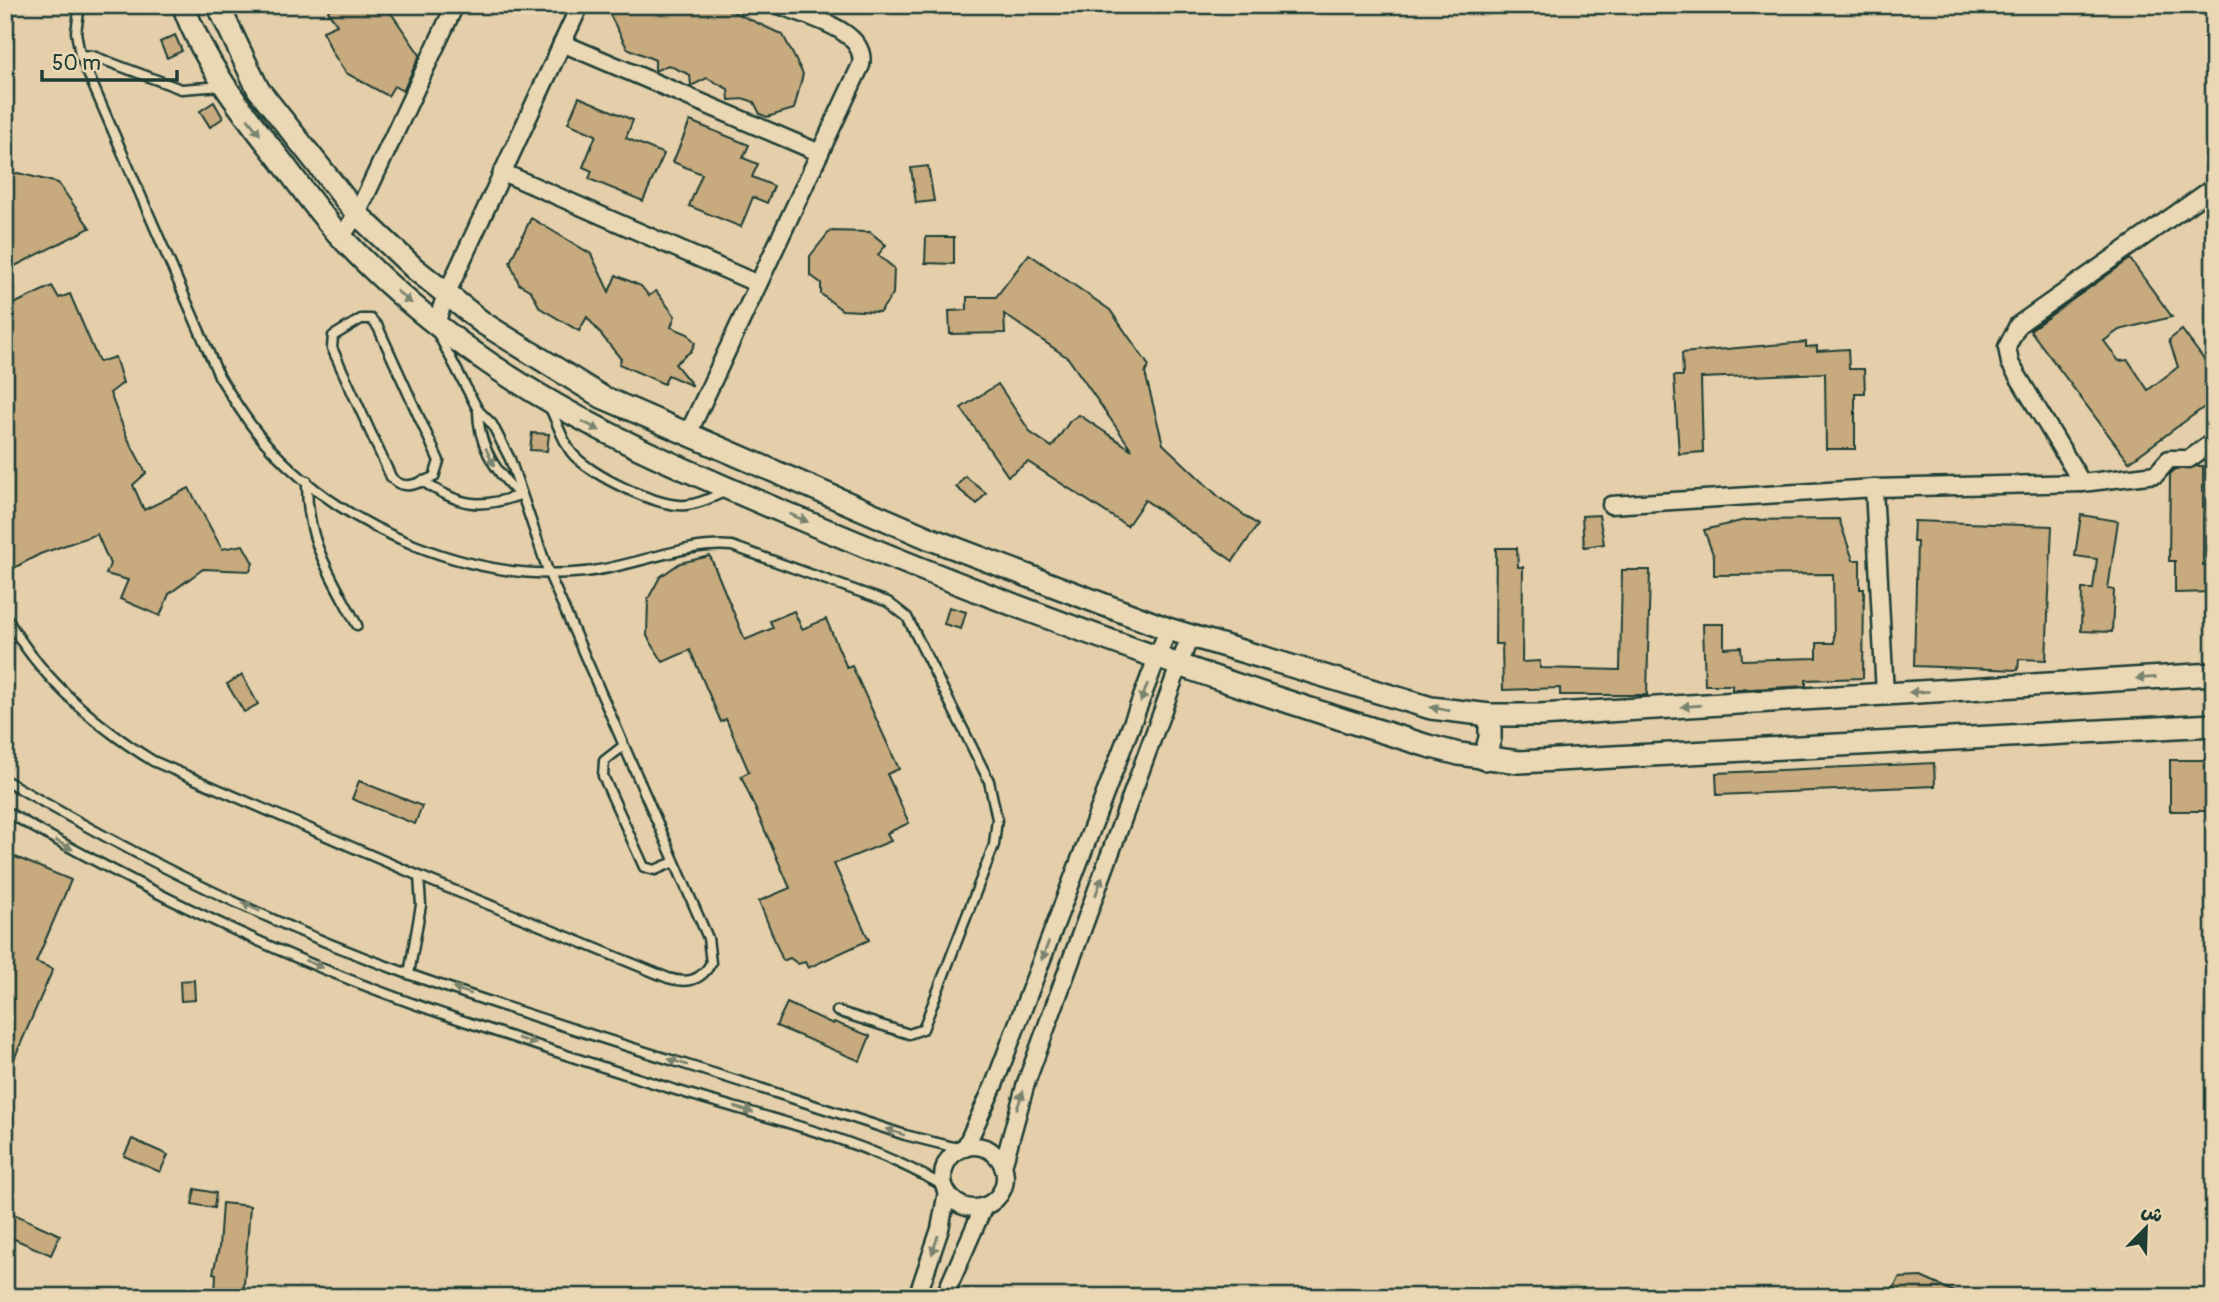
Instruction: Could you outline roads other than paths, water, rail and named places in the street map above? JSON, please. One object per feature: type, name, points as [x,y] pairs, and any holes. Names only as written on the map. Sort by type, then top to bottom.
[{"type":"street","points":[[183,5],[203,54],[341,237],[401,295],[488,363],[548,402],[637,450],[925,571],[1180,665],[1408,740],[1484,759],[1548,762],[2214,725]]},
{"type":"street","points":[[218,5],[258,89],[357,214],[446,295],[521,350],[612,402],[687,436],[931,539],[1168,629],[1402,701],[1490,715],[1540,715],[2214,674]]},
{"type":"street","points":[[341,237],[357,214],[455,5]]},
{"type":"street","points":[[436,323],[446,295],[580,5]]},
{"type":"street","points":[[687,436],[861,65],[861,49],[852,37],[779,5]]},
{"type":"street","points":[[562,43],[820,153]]},
{"type":"street","points":[[502,172],[758,284]]},
{"type":"street","points":[[2082,483],[2010,363],[2009,338],[2018,325],[2214,187]]},
{"type":"street","points":[[1611,505],[1874,488],[2082,483],[2156,474],[2169,459],[2189,459],[2214,441]]},
{"type":"street","points":[[1874,488],[1885,694]]},
{"type":"street","points":[[917,1297],[940,1229],[946,1190],[945,1165],[963,1148],[994,1085],[1168,629]]},
{"type":"street","points":[[1003,1166],[1026,1083],[1190,636]]},
{"type":"street","points":[[1484,759],[1490,738],[1490,715]]},
{"type":"street","points":[[944,1297],[984,1206],[1000,1195],[1005,1175],[998,1158],[983,1148],[963,1148]]},
{"type":"street","points":[[946,1190],[963,1206],[984,1206]]},
{"type":"lane","points":[[80,5],[76,39],[80,55],[219,376],[243,416],[272,451],[307,481],[362,520],[424,548],[489,566],[549,574],[614,568],[705,546],[732,546],[888,602],[907,617],[989,781],[997,819],[994,845],[923,1029],[909,1034],[837,1011]]},
{"type":"lane","points":[[80,55],[93,56],[181,89],[225,86]]},
{"type":"lane","points":[[360,319],[371,319],[378,327],[439,461],[433,477],[422,481],[406,486],[391,477],[332,348],[333,336],[360,319]]},
{"type":"lane","points":[[5,615],[55,684],[116,739],[165,766],[419,876],[668,978],[685,982],[693,980],[707,970],[713,954],[549,574],[520,495],[514,468],[497,431],[478,410],[443,347],[436,323]]},
{"type":"lane","points":[[548,402],[566,443],[578,459],[646,496],[671,505],[684,505],[698,503],[730,489]]},
{"type":"lane","points":[[478,410],[480,431],[495,468],[520,495]]},
{"type":"lane","points":[[307,481],[306,507],[313,540],[357,625]]},
{"type":"lane","points":[[422,481],[443,495],[471,504],[494,503],[520,495]]},
{"type":"lane","points":[[622,747],[604,761],[603,776],[644,867],[655,870],[674,862]]},
{"type":"lane","points":[[5,780],[144,857],[272,918],[409,974],[905,1135],[963,1148]]},
{"type":"lane","points":[[5,811],[170,899],[351,979],[459,1020],[817,1132],[880,1156],[946,1190]]},
{"type":"lane","points":[[409,974],[421,905],[419,876]]}]
